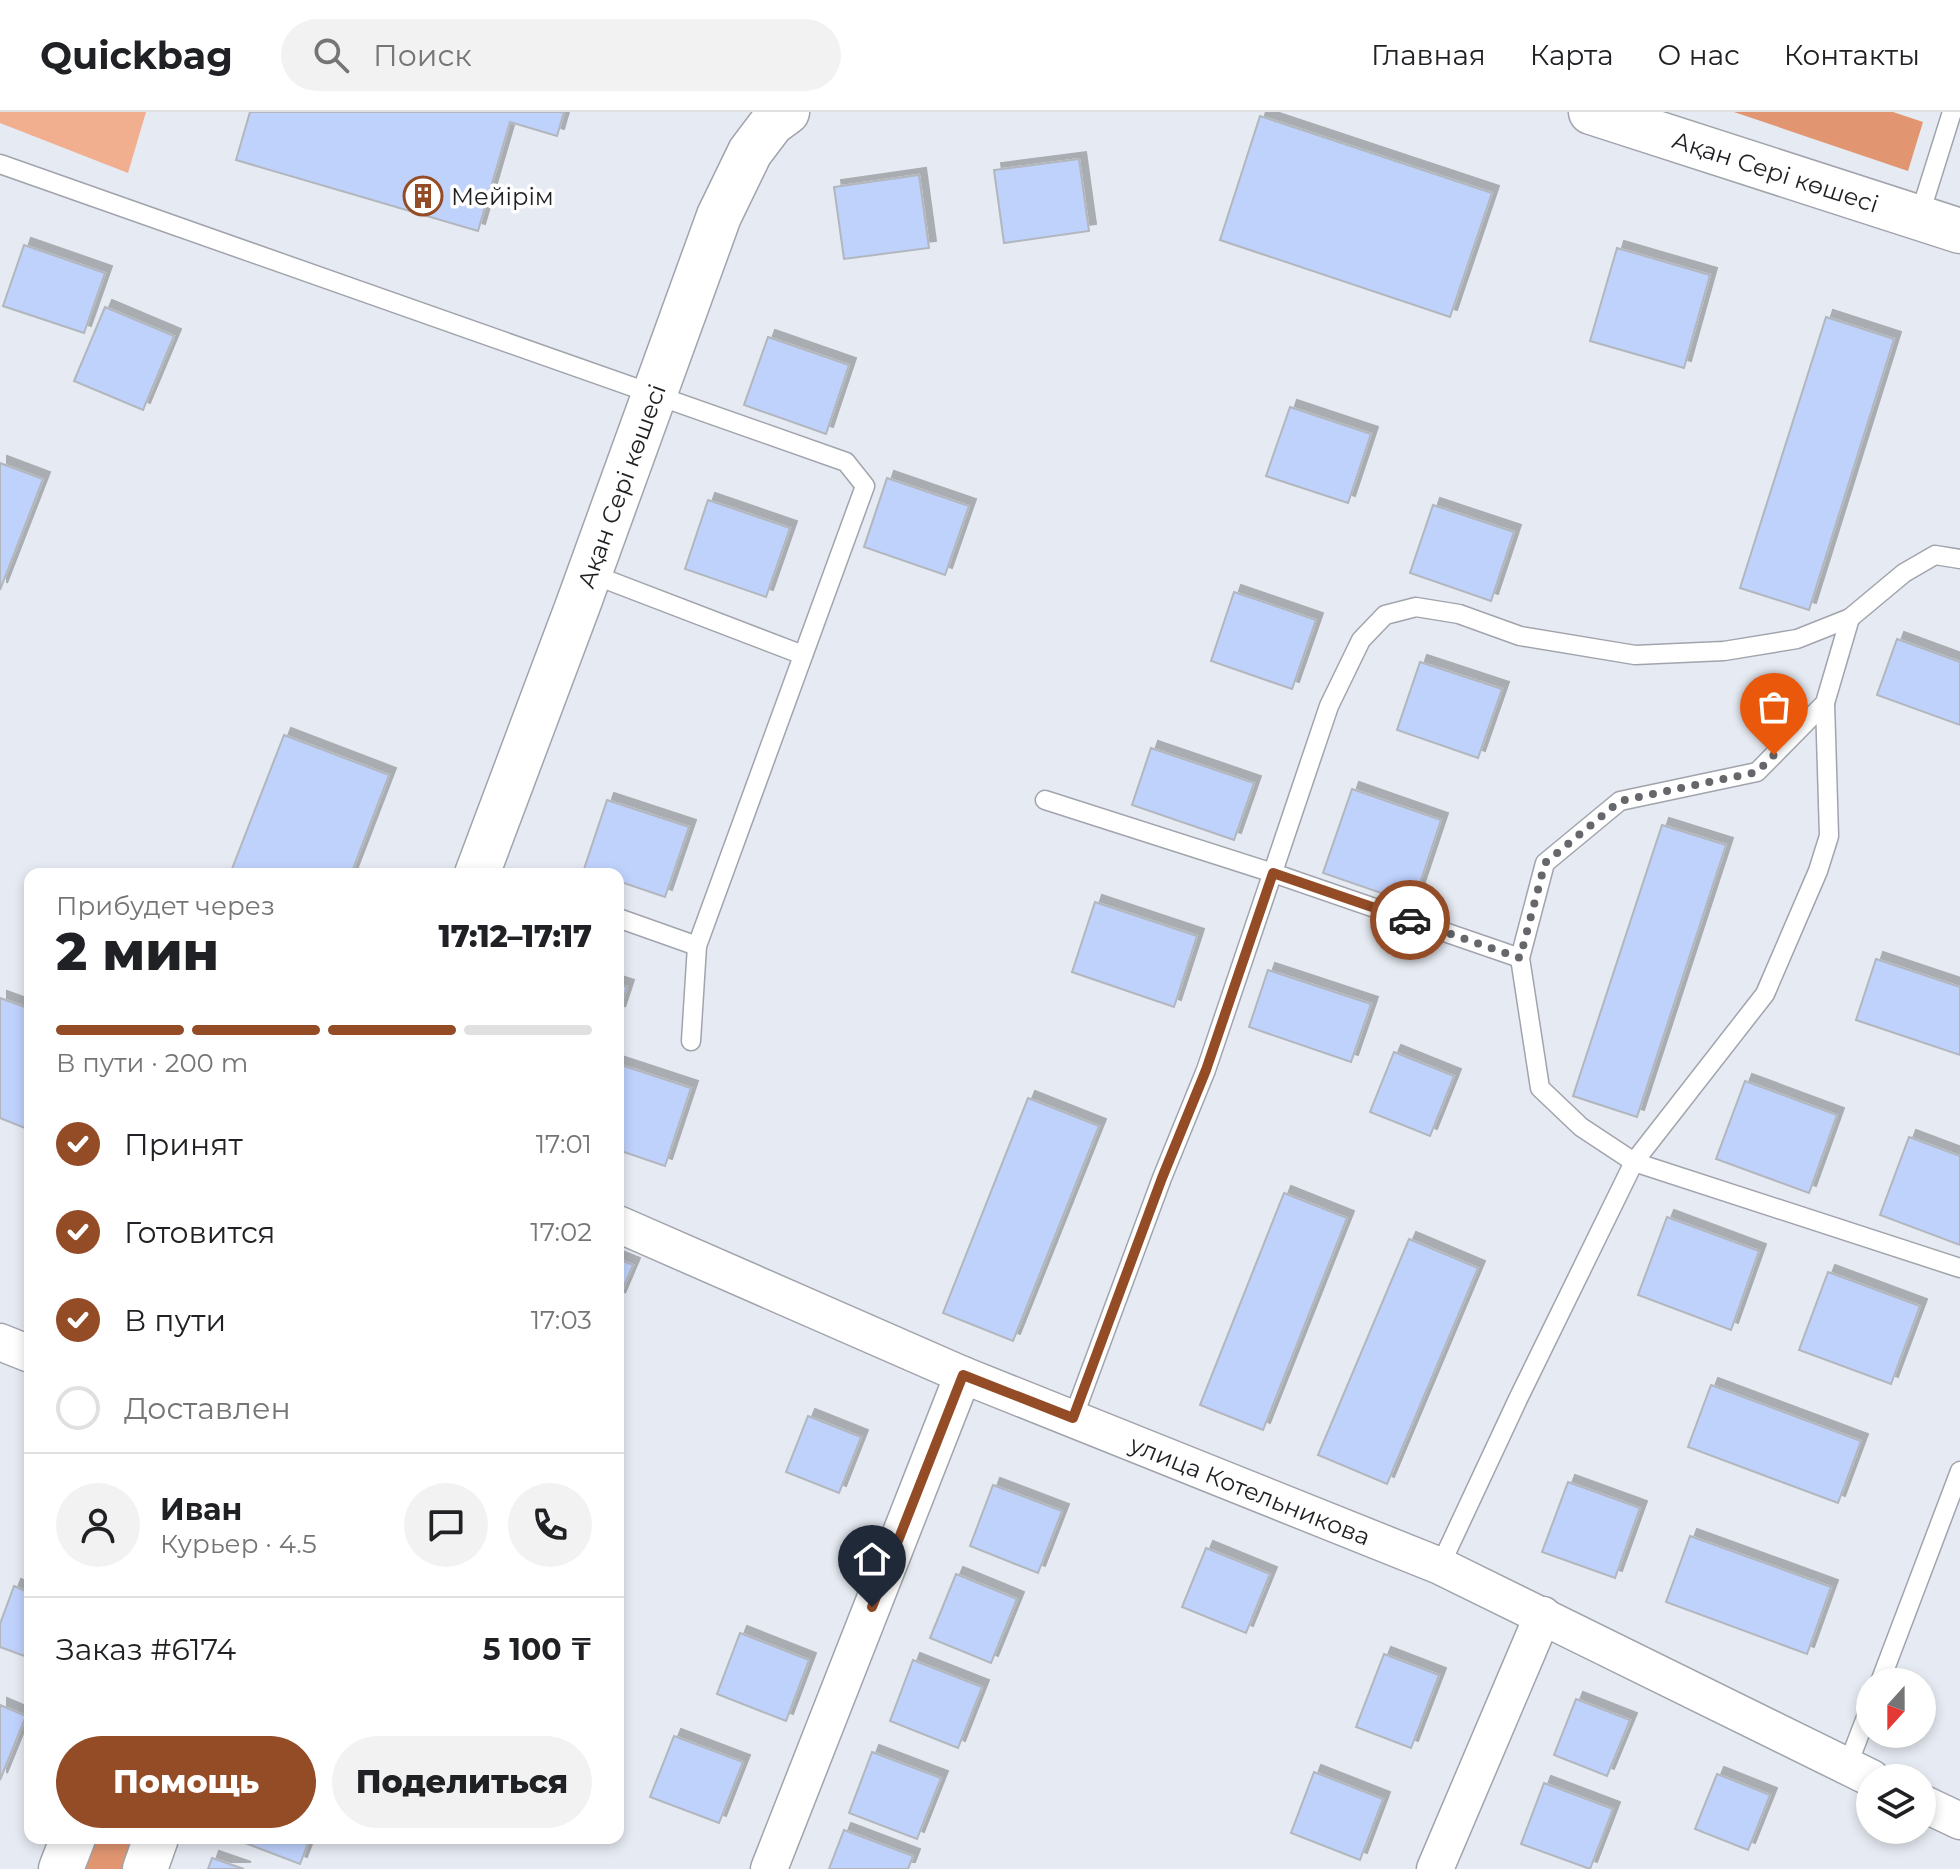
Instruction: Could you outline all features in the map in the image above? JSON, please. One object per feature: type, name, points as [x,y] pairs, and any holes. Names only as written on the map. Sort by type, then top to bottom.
[{"type":"street","name":"Ақан Сері көшесі","points":[[1591,112],[1960,231]]},
{"type":"street","name":"Ақан Сері көшесі","points":[[484,868],[719,216],[750,152],[773,116]]},
{"type":"street","name":"улица Котельникова","points":[[624,1227],[963,1375],[1440,1566],[1856,1771]]},
{"type":"street","points":[[0,1342],[24,1352]]},
{"type":"street","points":[[769,1869],[963,1375]]},
{"type":"street","points":[[1435,1869],[1543,1615]]},
{"type":"street","points":[[1936,1810],[1960,1821]]},
{"type":"street","points":[[61,1869],[71,1844]]},
{"type":"street","points":[[145,1869],[154,1844]]},
{"type":"lane","points":[[1919,217],[1952,112]]},
{"type":"lane","points":[[0,164],[846,462],[865,486],[697,946],[691,1041]]},
{"type":"lane","points":[[1073,1418],[1162,1178],[1206,1070],[1329,706],[1361,640],[1385,615],[1416,607],[1459,614],[1520,636],[1635,655],[1724,651],[1797,639],[1850,618],[1904,573],[1935,555],[1960,559]]},
{"type":"lane","points":[[589,573],[803,655]]},
{"type":"lane","points":[[1440,1566],[1634,1162],[1765,994],[1818,871],[1829,836],[1825,703],[1850,618]]},
{"type":"lane","points":[[1825,703],[1757,772],[1620,801],[1545,863],[1520,958],[1540,1088],[1581,1127],[1634,1162],[1960,1268]]},
{"type":"lane","points":[[1045,800],[1273,873],[1520,958]]},
{"type":"lane","points":[[624,920],[697,946]]},
{"type":"lane","points":[[1885,1668],[1960,1471]]},
{"type":"shaded area","points":[[0,112],[146,112],[128,173],[0,123]]},
{"type":"shaded area","points":[[1734,112],[1893,112],[1923,122],[1908,171]]},
{"type":"shaded area","points":[[72,1844],[152,1844],[143,1869],[62,1869]]},
{"type":"building","name":"Мейiрiм","points":[[250,112],[564,112],[557,136],[510,122],[478,231],[236,160]]},
{"type":"building","points":[[1260,116],[1492,193],[1450,317],[1220,240]]},
{"type":"building","points":[[1079,159],[1089,231],[1004,243],[994,170]]},
{"type":"building","points":[[919,175],[929,248],[844,259],[834,187]]},
{"type":"building","points":[[24,245],[105,273],[84,333],[3,306]]},
{"type":"building","points":[[1617,248],[1710,275],[1684,368],[1590,341]]},
{"type":"building","points":[[105,307],[174,336],[143,410],[74,381]]},
{"type":"building","points":[[1826,317],[1894,339],[1809,610],[1740,588]]},
{"type":"building","points":[[768,337],[849,365],[826,434],[744,405]]},
{"type":"building","points":[[1290,407],[1371,434],[1348,503],[1266,476]]},
{"type":"building","points":[[0,463],[43,479],[0,590]]},
{"type":"building","points":[[887,478],[969,506],[945,575],[864,547]]},
{"type":"building","points":[[708,500],[790,528],[766,597],[685,569]]},
{"type":"building","points":[[1433,505],[1514,532],[1491,601],[1410,573]]},
{"type":"building","points":[[1234,592],[1316,620],[1292,689],[1211,661]]},
{"type":"building","points":[[1897,639],[1960,662],[1960,725],[1877,695]]},
{"type":"building","points":[[1420,662],[1502,689],[1478,758],[1397,730]]},
{"type":"building","points":[[284,735],[389,775],[353,868],[232,868]]},
{"type":"building","points":[[1151,748],[1254,783],[1234,840],[1132,805]]},
{"type":"building","points":[[1352,789],[1441,820],[1413,904],[1323,873]]},
{"type":"building","points":[[607,800],[689,827],[665,897],[624,883],[624,868],[584,868]]},
{"type":"building","points":[[1662,825],[1726,845],[1637,1117],[1573,1096]]},
{"type":"building","points":[[1095,902],[1197,936],[1174,1007],[1072,972]]},
{"type":"building","points":[[1876,959],[1960,987],[1960,1055],[1856,1020]]},
{"type":"building","points":[[1268,970],[1371,1004],[1351,1062],[1249,1027]]},
{"type":"building","points":[[0,998],[24,1007],[24,1128],[0,1118]]},
{"type":"building","points":[[1394,1052],[1454,1076],[1430,1136],[1370,1112]]},
{"type":"building","points":[[624,1066],[691,1088],[665,1166],[624,1152]]},
{"type":"building","points":[[1745,1081],[1837,1115],[1809,1193],[1716,1159]]},
{"type":"building","points":[[1028,1098],[1099,1126],[1013,1341],[943,1313]]},
{"type":"building","points":[[1909,1137],[1960,1156],[1960,1245],[1880,1215]]},
{"type":"building","points":[[1284,1193],[1347,1218],[1263,1430],[1200,1405]]},
{"type":"building","points":[[1667,1217],[1759,1251],[1731,1330],[1638,1295]]},
{"type":"building","points":[[1409,1239],[1478,1268],[1387,1484],[1318,1455]]},
{"type":"building","points":[[624,1261],[633,1265],[624,1286]]},
{"type":"building","points":[[1828,1272],[1920,1306],[1891,1384],[1799,1350]]},
{"type":"building","points":[[1711,1385],[1861,1441],[1838,1503],[1688,1447]]},
{"type":"building","points":[[808,1416],[861,1437],[839,1493],[786,1472]]},
{"type":"building","points":[[1568,1482],[1640,1508],[1615,1578],[1542,1552]]},
{"type":"building","points":[[993,1485],[1062,1511],[1038,1573],[970,1546]]},
{"type":"building","points":[[1690,1536],[1831,1587],[1807,1654],[1666,1602]]},
{"type":"building","points":[[1206,1548],[1270,1574],[1246,1633],[1182,1607]]},
{"type":"building","points":[[956,1574],[1017,1599],[991,1663],[930,1638]]},
{"type":"building","points":[[14,1586],[24,1590],[24,1656],[0,1647],[0,1624]]},
{"type":"building","points":[[740,1633],[809,1660],[786,1721],[717,1694]]},
{"type":"building","points":[[1384,1654],[1439,1675],[1411,1748],[1356,1727]]},
{"type":"building","points":[[913,1660],[982,1687],[958,1748],[890,1721]]},
{"type":"building","points":[[1576,1699],[1630,1720],[1607,1776],[1554,1755]]},
{"type":"building","points":[[0,1705],[24,1715],[24,1721],[0,1780]]},
{"type":"building","points":[[674,1736],[743,1762],[719,1823],[650,1797]]},
{"type":"building","points":[[872,1752],[941,1778],[917,1839],[849,1813]]},
{"type":"building","points":[[1314,1772],[1383,1799],[1360,1860],[1291,1833]]},
{"type":"building","points":[[1717,1774],[1770,1795],[1748,1850],[1695,1829]]},
{"type":"building","points":[[1544,1783],[1613,1809],[1590,1869],[1521,1844]]},
{"type":"building","points":[[844,1830],[913,1856],[908,1869],[829,1869]]},
{"type":"building","points":[[248,1844],[308,1844],[300,1864]]},
{"type":"building","points":[[212,1858],[244,1869],[208,1869]]},
{"type":"way so far","points":[[1410,920],[1520,958],[1545,863],[1620,801],[1757,772],[1774,755]]},
{"type":"place","name":"Мейiрiм","points":[[423,196]]},
{"type":"route","points":[[872,1607],[963,1375],[1073,1418],[1162,1178],[1206,1070],[1273,873],[1410,920]]}]
